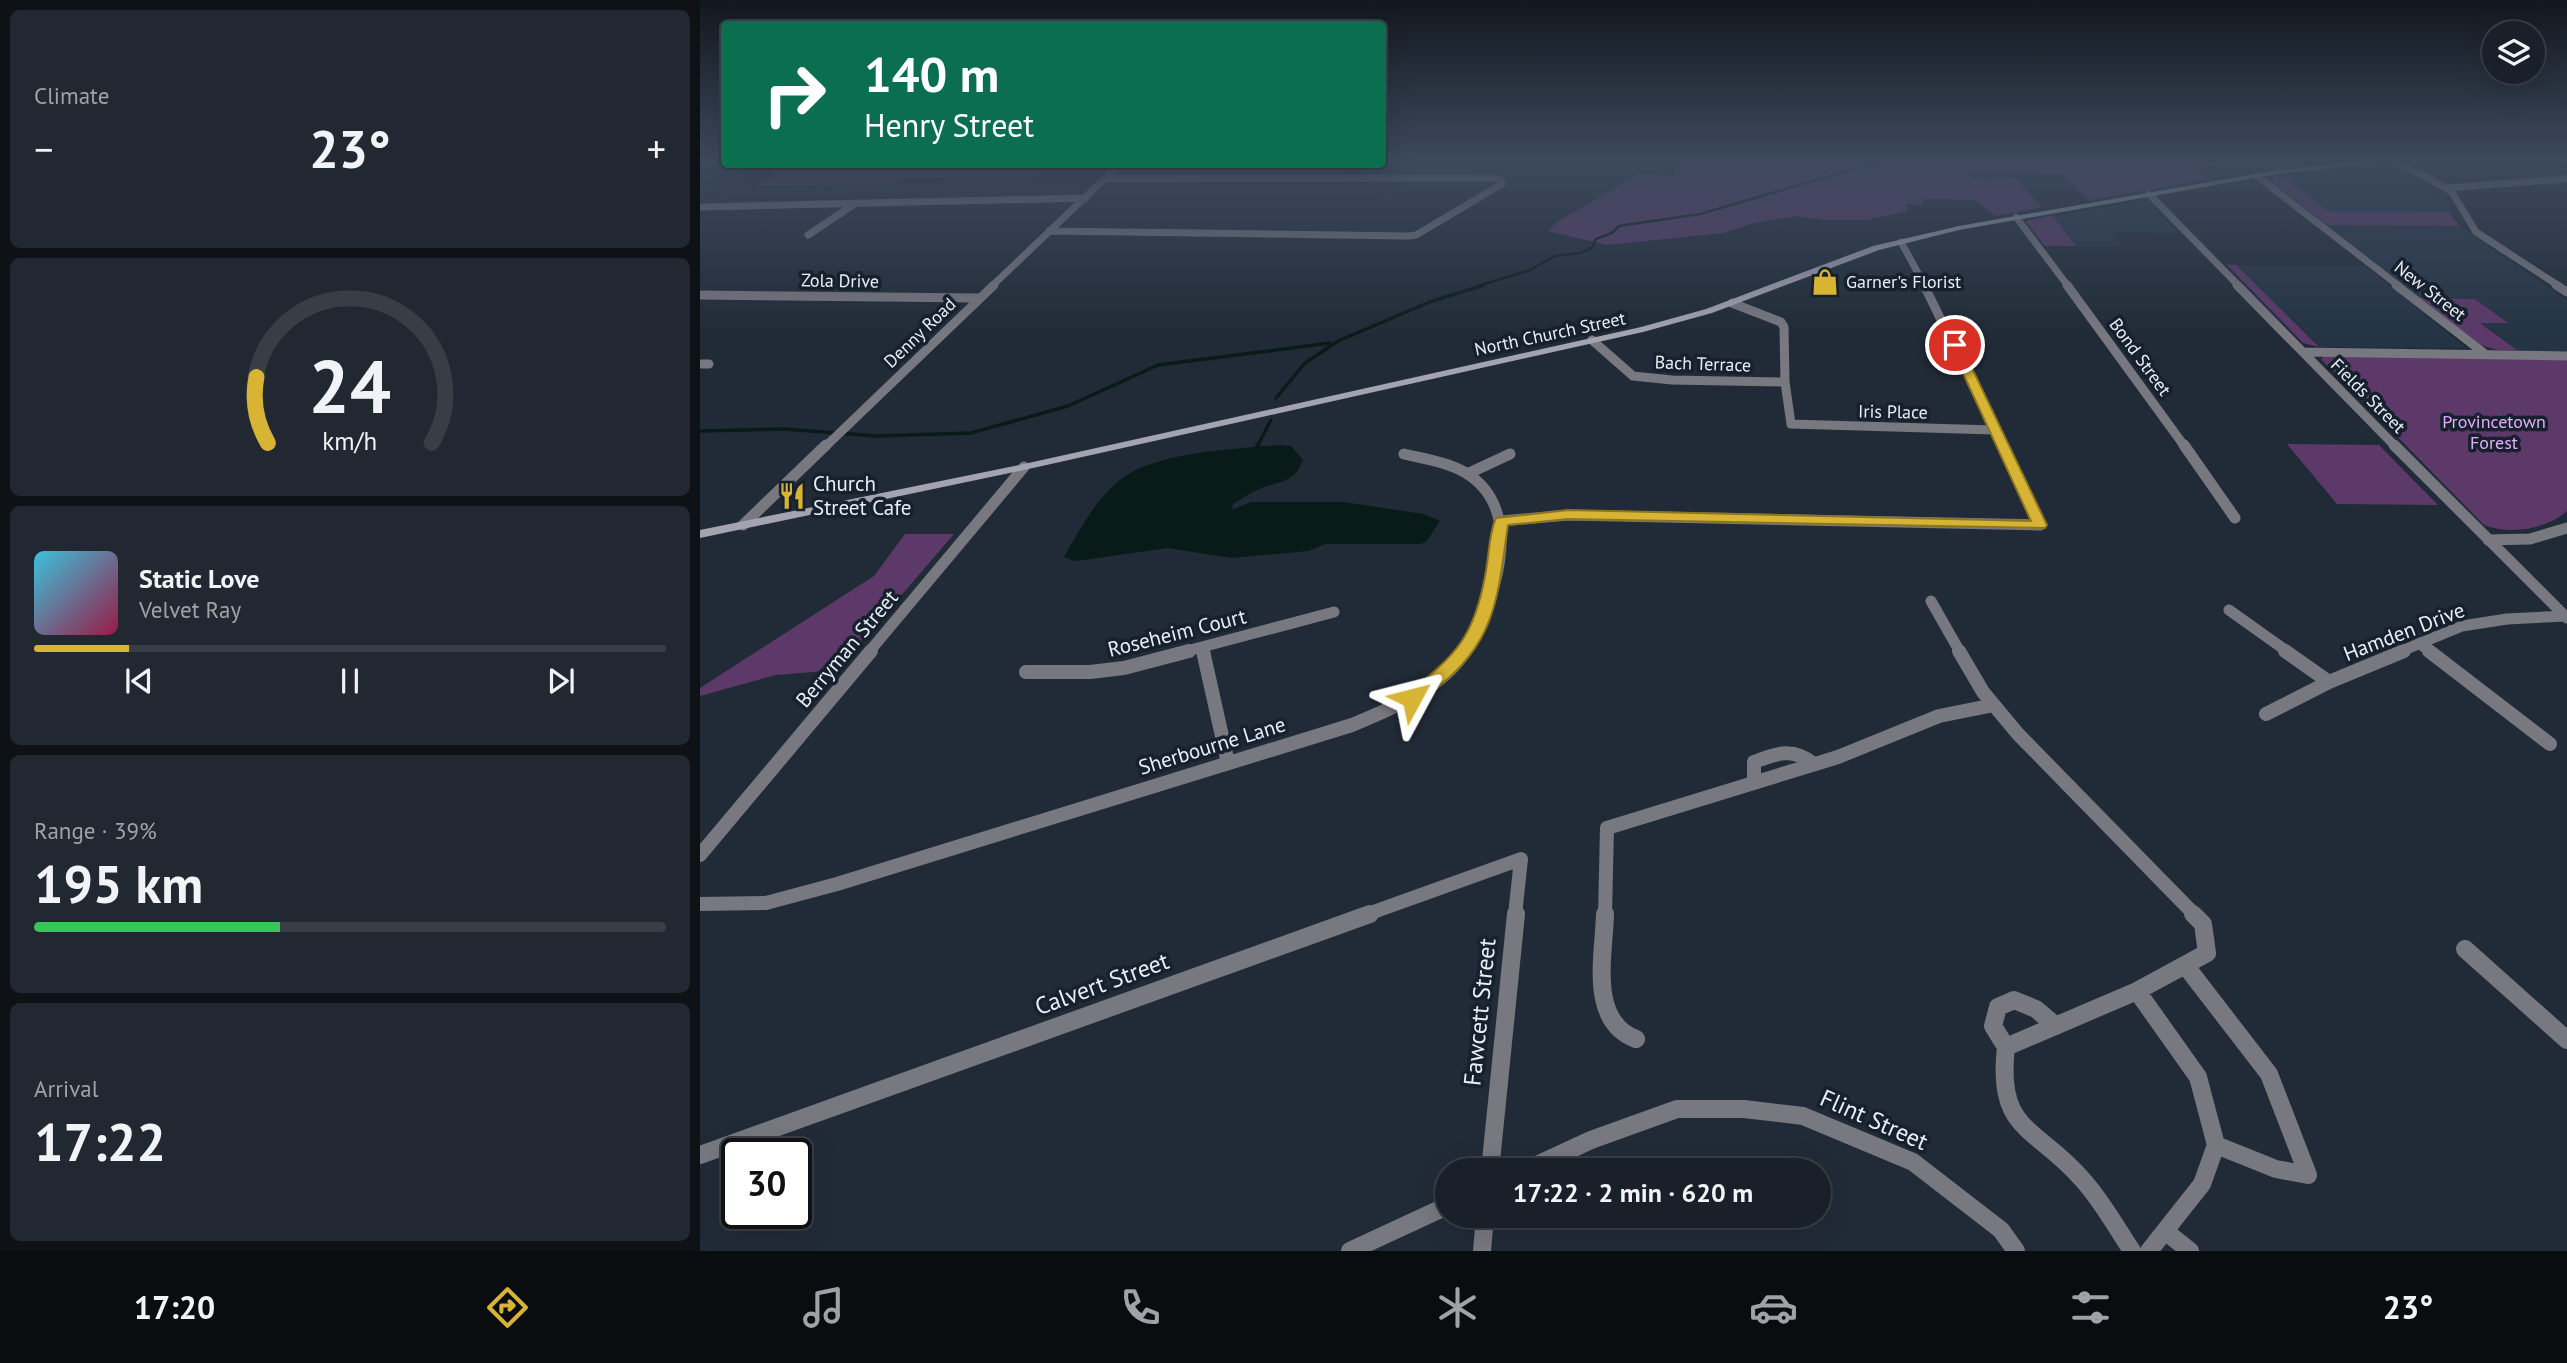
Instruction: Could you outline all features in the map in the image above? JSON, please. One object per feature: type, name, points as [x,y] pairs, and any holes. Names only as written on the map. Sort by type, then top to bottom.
[{"type":"main road","name":"North Church Street","points":[[700,534],[1024,467],[1655,326],[1732,303],[1901,242],[2010,218]]},
{"type":"street","points":[[808,235],[833,218]]},
{"type":"street","name":"Denny Road","points":[[743,525],[1063,218]]},
{"type":"street","points":[[1049,231],[1416,235],[1444,218]]},
{"type":"street","name":"Bond Street","points":[[2017,218],[2135,375],[2235,518]]},
{"type":"street","name":"Fields Street","points":[[2173,218],[2566,617]]},
{"type":"street","name":"New Street","points":[[2311,218],[2484,353]]},
{"type":"street","points":[[2466,218],[2476,232],[2567,292]]},
{"type":"street","points":[[1404,454],[1455,467],[1475,479],[1491,499],[1501,521],[1568,514],[2040,525],[1941,315],[1901,242]]},
{"type":"street","name":"Zola Drive","points":[[700,295],[979,298]]},
{"type":"street","points":[[1732,303],[1781,322],[1784,327],[1785,382]]},
{"type":"street","name":"Bach Terrace","points":[[1592,340],[1633,376],[1672,380],[1785,382]]},
{"type":"street","points":[[2303,352],[2567,356]]},
{"type":"street","name":"Iris Place","points":[[1785,382],[1791,424],[1994,430]]},
{"type":"street","points":[[1466,474],[1510,454]]},
{"type":"street","name":"Berryman Street","points":[[700,855],[1024,467]]},
{"type":"street","name":"Sherbourne Lane","points":[[700,904],[766,902],[825,887],[1352,725],[1412,698],[1449,670],[1472,642],[1488,607],[1501,521]]},
{"type":"street","points":[[2488,540],[2530,539],[2567,528]]},
{"type":"street","points":[[1931,601],[1983,692],[2109,829],[2203,924],[2207,953],[2137,991],[2006,1048]]},
{"type":"street","points":[[2229,610],[2329,682]]},
{"type":"street","name":"Roseheim Court","points":[[1026,672],[1090,672],[1124,668],[1334,612]]},
{"type":"street","name":"Hamden Drive","points":[[2266,714],[2329,682],[2462,626],[2507,619],[2566,617]]},
{"type":"street","points":[[2418,643],[2550,744]]},
{"type":"street","points":[[1202,648],[1228,763]]},
{"type":"street","points":[[1636,1039],[1621,1034],[1609,1021],[1603,1001],[1607,828],[1838,757],[1939,716],[1994,705]]},
{"type":"street","name":"Calvert Street","points":[[700,1155],[1521,859]]},
{"type":"street","name":"Fawcett Street","points":[[1491,1158],[1521,859]]},
{"type":"street","points":[[2465,949],[2567,1040]]},
{"type":"street","points":[[2185,965],[2269,1074],[2308,1175],[2276,1169],[2217,1145]]},
{"type":"street","points":[[2137,991],[2198,1077],[2217,1145],[2202,1184],[2148,1251]]},
{"type":"street","points":[[2056,1026],[2036,1009],[2014,1000],[1998,1007],[1993,1026],[2006,1048],[2001,1070],[2007,1105],[2019,1124],[2077,1173],[2132,1251]]},
{"type":"street","name":"Flint Street","points":[[1552,1158],[1591,1140],[1677,1110],[1744,1109],[1803,1116],[1913,1162],[2001,1230],[2016,1251]]},
{"type":"street","points":[[1350,1251],[1435,1212]]},
{"type":"street","points":[[1482,1251],[1485,1228]]},
{"type":"street","points":[[2165,1231],[2190,1251]]},
{"type":"shaded area","points":[[2055,218],[2165,218],[2179,233],[2113,232],[2122,246],[2076,246]]},
{"type":"shaded area","points":[[2327,225],[2459,226],[2567,300],[2567,352],[2517,350],[2479,322],[2507,323],[2476,299],[2420,298]]},
{"type":"shaded area","points":[[2236,265],[2366,266],[2466,348],[2319,347]]},
{"type":"shaded area","points":[[1291,446],[1303,460],[1300,467],[1288,479],[1264,487],[1233,504],[1232,510],[1251,502],[1344,502],[1423,514],[1440,521],[1426,542],[1420,544],[1325,544],[1308,551],[1231,558],[1168,548],[1074,561],[1064,557],[1082,525],[1104,495],[1121,479],[1136,470],[1174,457],[1196,453]]},
{"type":"green space","points":[[1782,218],[1754,223],[1723,233],[1606,245],[1548,231],[1560,220]]},
{"type":"green space","points":[[1813,218],[1874,218],[1866,220]]},
{"type":"green space","points":[[2055,218],[2076,246],[2045,246],[2026,221]]},
{"type":"green space","points":[[2319,218],[2454,218],[2459,226],[2327,225]]},
{"type":"green space","points":[[2226,264],[2236,265],[2319,347],[2303,343]]},
{"type":"green space","points":[[2420,298],[2475,299],[2508,323],[2480,323],[2517,350],[2497,350],[2481,345]]},
{"type":"green space","name":"Provincetown Forest","points":[[2325,355],[2567,360],[2567,511],[2548,523],[2527,529],[2505,530],[2484,525],[2321,359]]},
{"type":"green space","points":[[2287,444],[2379,445],[2438,505],[2337,504]]},
{"type":"green space","points":[[905,534],[954,534],[837,670],[776,675],[700,696],[700,688],[874,576]]},
{"type":"waterway","points":[[1478,286],[1530,270],[1555,256],[1580,253],[1592,248],[1596,239],[1612,233],[1619,226],[1670,218]]},
{"type":"waterway","points":[[1276,398],[1305,363],[1338,341],[1432,301],[1484,285]]},
{"type":"waterway","points":[[700,431],[784,429],[877,436],[971,433],[1068,406],[1158,365],[1330,343]]},
{"type":"waterway","points":[[1257,447],[1271,420]]},
{"type":"place","name":"Garner's Florist","points":[[1825,282]]},
{"type":"place","name":"Church Street Cafe","points":[[792,496]]},
{"type":"route","points":[[1412,698],[1449,670],[1472,642],[1488,607],[1499,549],[1501,521],[1568,514],[2040,525],[1955,345]]}]
